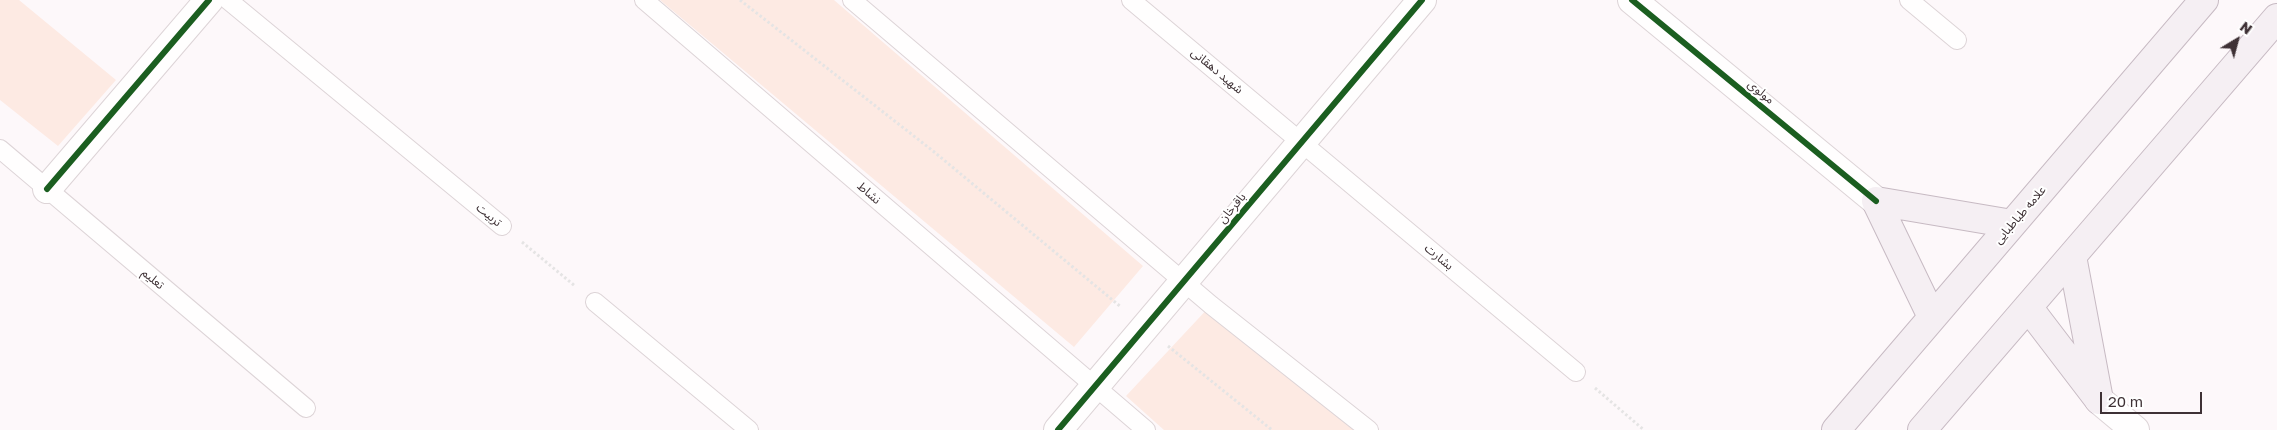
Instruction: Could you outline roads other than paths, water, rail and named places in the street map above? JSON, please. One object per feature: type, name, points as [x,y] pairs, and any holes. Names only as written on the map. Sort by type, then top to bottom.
[{"type":"main road","name":"علامه طباطبایی","points":[[1836,430],[2204,0]]},
{"type":"main road","points":[[1922,430],[2277,18]]},
{"type":"main road","points":[[1876,201],[2012,224]]},
{"type":"main road","points":[[1876,201],[1932,317]]},
{"type":"main road","points":[[2072,256],[2099,400]]},
{"type":"main road","points":[[2028,307],[2099,400]]},
{"type":"street","points":[[47,189],[209,0]]},
{"type":"street","name":"باقرخان","points":[[1058,430],[1422,0]]},
{"type":"street","name":"مولوی","points":[[1632,0],[1876,201]]},
{"type":"street","points":[[2099,400],[2134,430]]},
{"type":"lane","name":"تربیت","points":[[228,0],[502,226]]},
{"type":"lane","name":"نشاط","points":[[644,0],[1146,430]]},
{"type":"lane","points":[[852,0],[1184,282],[1370,430]]},
{"type":"lane","name":"شهید دهقانی","points":[[1131,0],[1302,142]]},
{"type":"lane","points":[[1909,0],[1957,40]]},
{"type":"lane","name":"بشارت","points":[[1302,142],[1576,372]]},
{"type":"lane","name":"تعلیم","points":[[0,149],[306,408]]},
{"type":"lane","points":[[595,302],[749,430]]}]
